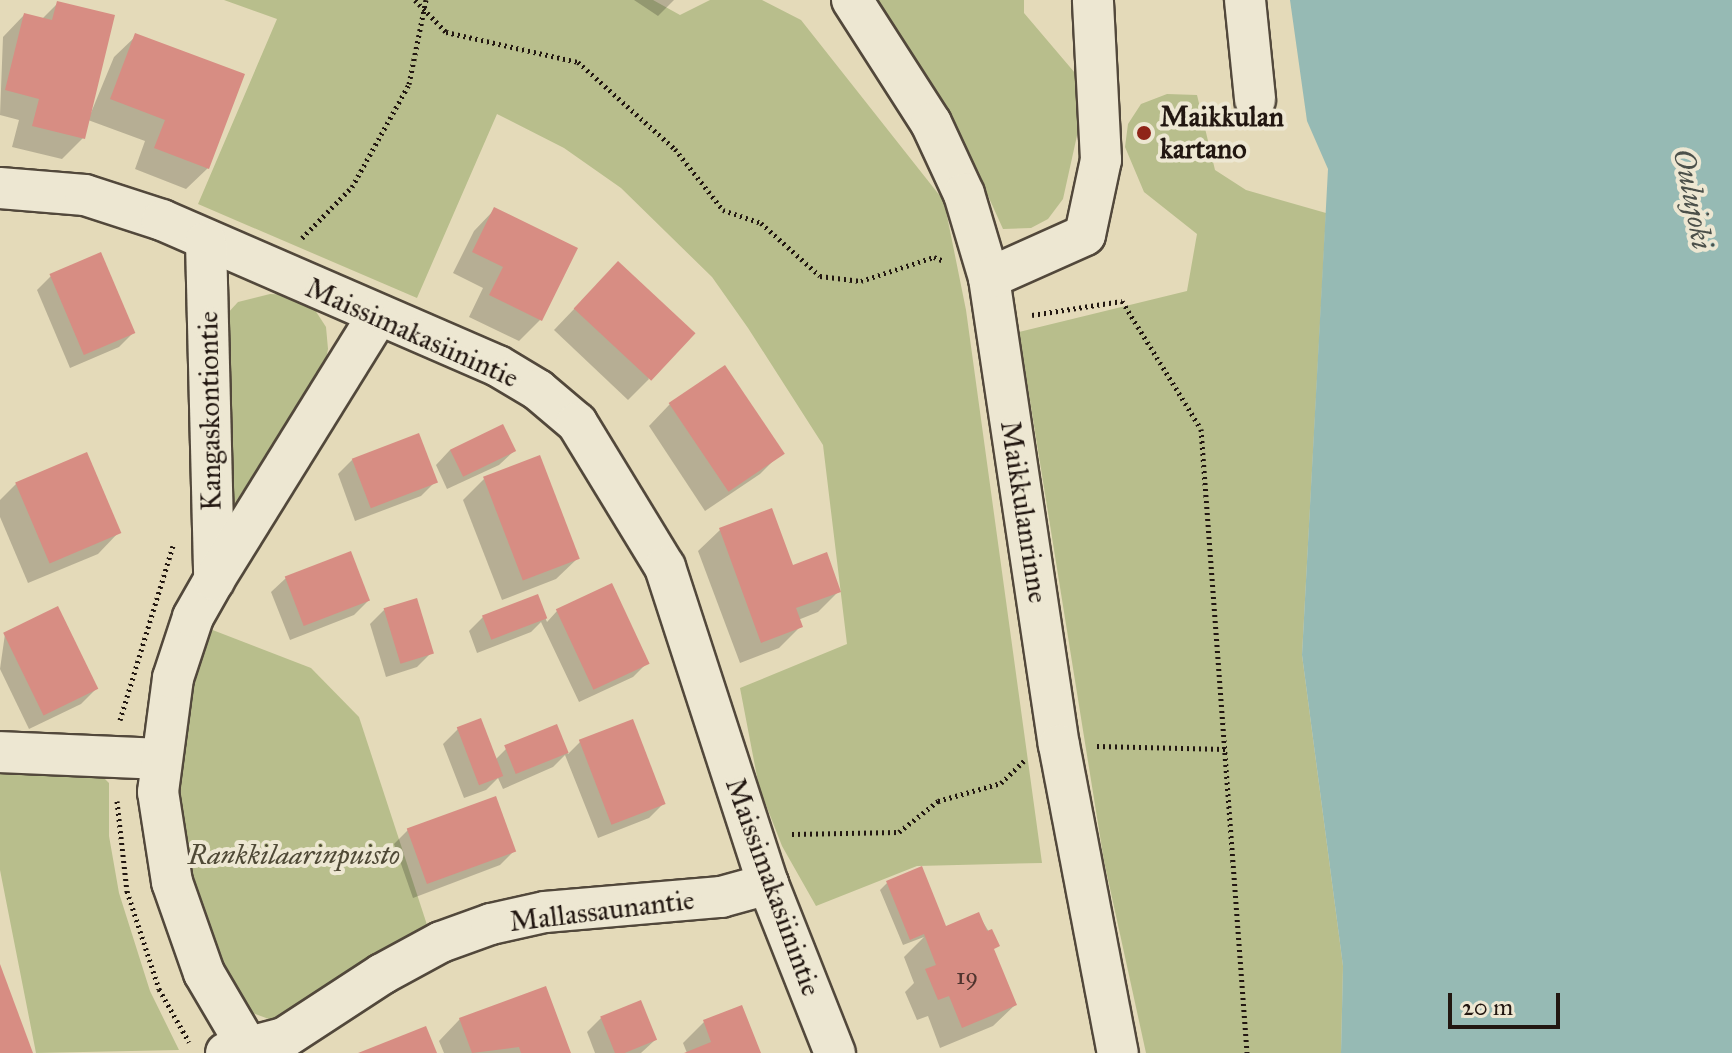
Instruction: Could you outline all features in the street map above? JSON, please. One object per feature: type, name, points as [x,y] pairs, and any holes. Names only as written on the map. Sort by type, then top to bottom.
[{"type":"street","name":"Maikkulanrinne","points":[[852,0],[931,123],[964,194],[989,278],[1059,745],[1118,1053]]},
{"type":"street","points":[[989,278],[1085,235],[1101,160],[1093,0]]},
{"type":"street","points":[[1245,0],[1255,99]]},
{"type":"street","name":"Maissimakasiinintie","points":[[0,188],[85,195],[162,220],[377,317],[498,366],[538,390],[577,423],[665,567],[768,884],[835,1053]]},
{"type":"street","name":"Kangaskontiontie","points":[[206,242],[214,580]]},
{"type":"street","name":"Kangaskontiontie","points":[[241,1051],[204,973],[172,882],[158,792],[173,678],[193,617],[377,317]]},
{"type":"street","points":[[0,752],[160,759]]},
{"type":"street","name":"Mallassaunantie","points":[[241,1051],[284,1038],[382,974],[441,942],[491,924],[545,912],[721,897],[768,884]]},
{"type":"path","points":[[415,0],[446,32],[578,62],[675,149],[723,210],[761,223],[820,276],[861,281],[934,257],[989,278]]},
{"type":"path","points":[[270,270],[352,187],[409,84],[426,0]]},
{"type":"path","points":[[995,320],[1122,301],[1201,429],[1247,1053]]},
{"type":"path","points":[[751,834],[899,832],[938,801],[1001,783],[1038,747],[1226,749]]},
{"type":"green space","points":[[224,0],[653,0],[680,15],[710,0],[762,0],[801,20],[944,201],[966,310],[1042,863],[917,866],[816,906],[782,846],[759,787],[740,688],[847,644],[823,445],[748,328],[712,277],[621,188],[564,148],[497,114],[417,298],[198,204],[277,19]]},
{"type":"green space","points":[[876,0],[1024,0],[1024,13],[1075,73],[1078,131],[1063,199],[1048,219],[1031,228],[1003,229],[952,116]]},
{"type":"green space","points":[[1167,94],[1197,95],[1215,170],[1246,190],[1326,213],[1302,655],[1343,966],[1341,1053],[1146,1053],[1104,861],[1019,332],[1187,291],[1197,234],[1144,192],[1125,147],[1128,124],[1141,104]]},
{"type":"green space","points":[[270,294],[292,295],[315,310],[326,327],[328,349],[324,369],[232,507],[226,315],[238,302]]},
{"type":"green space","name":"Rankkilaarinpuisto","points":[[210,629],[311,668],[359,717],[429,931],[277,1022],[247,1011],[224,966],[192,879],[179,783],[193,681]]},
{"type":"green space","points":[[0,766],[102,776],[109,783],[109,836],[119,893],[150,991],[179,1050],[36,1053],[0,870]]},
{"type":"water","name":"Oulujoki","points":[[1290,0],[1732,0],[1732,1053],[1341,1053],[1343,966],[1302,655],[1328,169],[1307,121]]},
{"type":"building","points":[[57,1],[115,15],[85,139],[32,126],[39,99],[5,90],[24,13],[52,20]]},
{"type":"building","points":[[135,33],[245,74],[209,169],[154,148],[165,120],[110,99]]},
{"type":"building","points":[[494,207],[578,248],[542,321],[489,295],[503,267],[472,252]]},
{"type":"building","points":[[101,252],[135,333],[84,355],[49,274]]},
{"type":"building","points":[[618,261],[696,333],[651,381],[574,309]]},
{"type":"building","points":[[725,365],[785,454],[728,492],[669,403]]},
{"type":"building","points":[[503,424],[516,451],[463,477],[450,450]]},
{"type":"building","points":[[419,433],[438,482],[371,508],[352,459]]},
{"type":"building","points":[[87,452],[121,533],[50,563],[15,482]]},
{"type":"building","points":[[540,455],[580,559],[523,580],[483,477]]},
{"type":"building","points":[[772,508],[793,565],[827,552],[841,592],[796,608],[803,627],[761,643],[719,528]]},
{"type":"building","points":[[351,551],[370,600],[304,626],[285,576]]},
{"type":"building","points":[[612,583],[650,664],[593,690],[556,609]]},
{"type":"building","points":[[538,594],[547,618],[491,640],[482,616]]},
{"type":"building","points":[[417,598],[434,653],[400,664],[384,608]]},
{"type":"building","points":[[58,606],[98,689],[44,715],[3,633]]},
{"type":"building","points":[[481,718],[503,776],[479,785],[457,727]]},
{"type":"building","points":[[633,719],[666,804],[611,825],[579,740]]},
{"type":"building","points":[[557,724],[569,753],[516,774],[504,745]]},
{"type":"building","points":[[496,796],[516,851],[427,884],[407,828]]},
{"type":"building","points":[[922,866],[946,926],[979,912],[987,931],[992,929],[1000,946],[994,949],[1017,1005],[962,1028],[949,996],[938,1000],[925,969],[936,965],[924,934],[910,940],[886,881]]},
{"type":"building","points":[[0,964],[33,1053],[0,1053]]},
{"type":"building","points":[[546,986],[571,1053],[521,1053],[519,1047],[472,1053],[459,1018]]},
{"type":"building","points":[[641,1000],[657,1040],[625,1053],[615,1053],[600,1016]]},
{"type":"building","points":[[742,1005],[761,1053],[684,1053],[711,1042],[703,1020]]},
{"type":"building","points":[[426,1026],[437,1053],[358,1053]]},
{"type":"place","name":"Maikkulan kartano","points":[[1144,133]]}]
